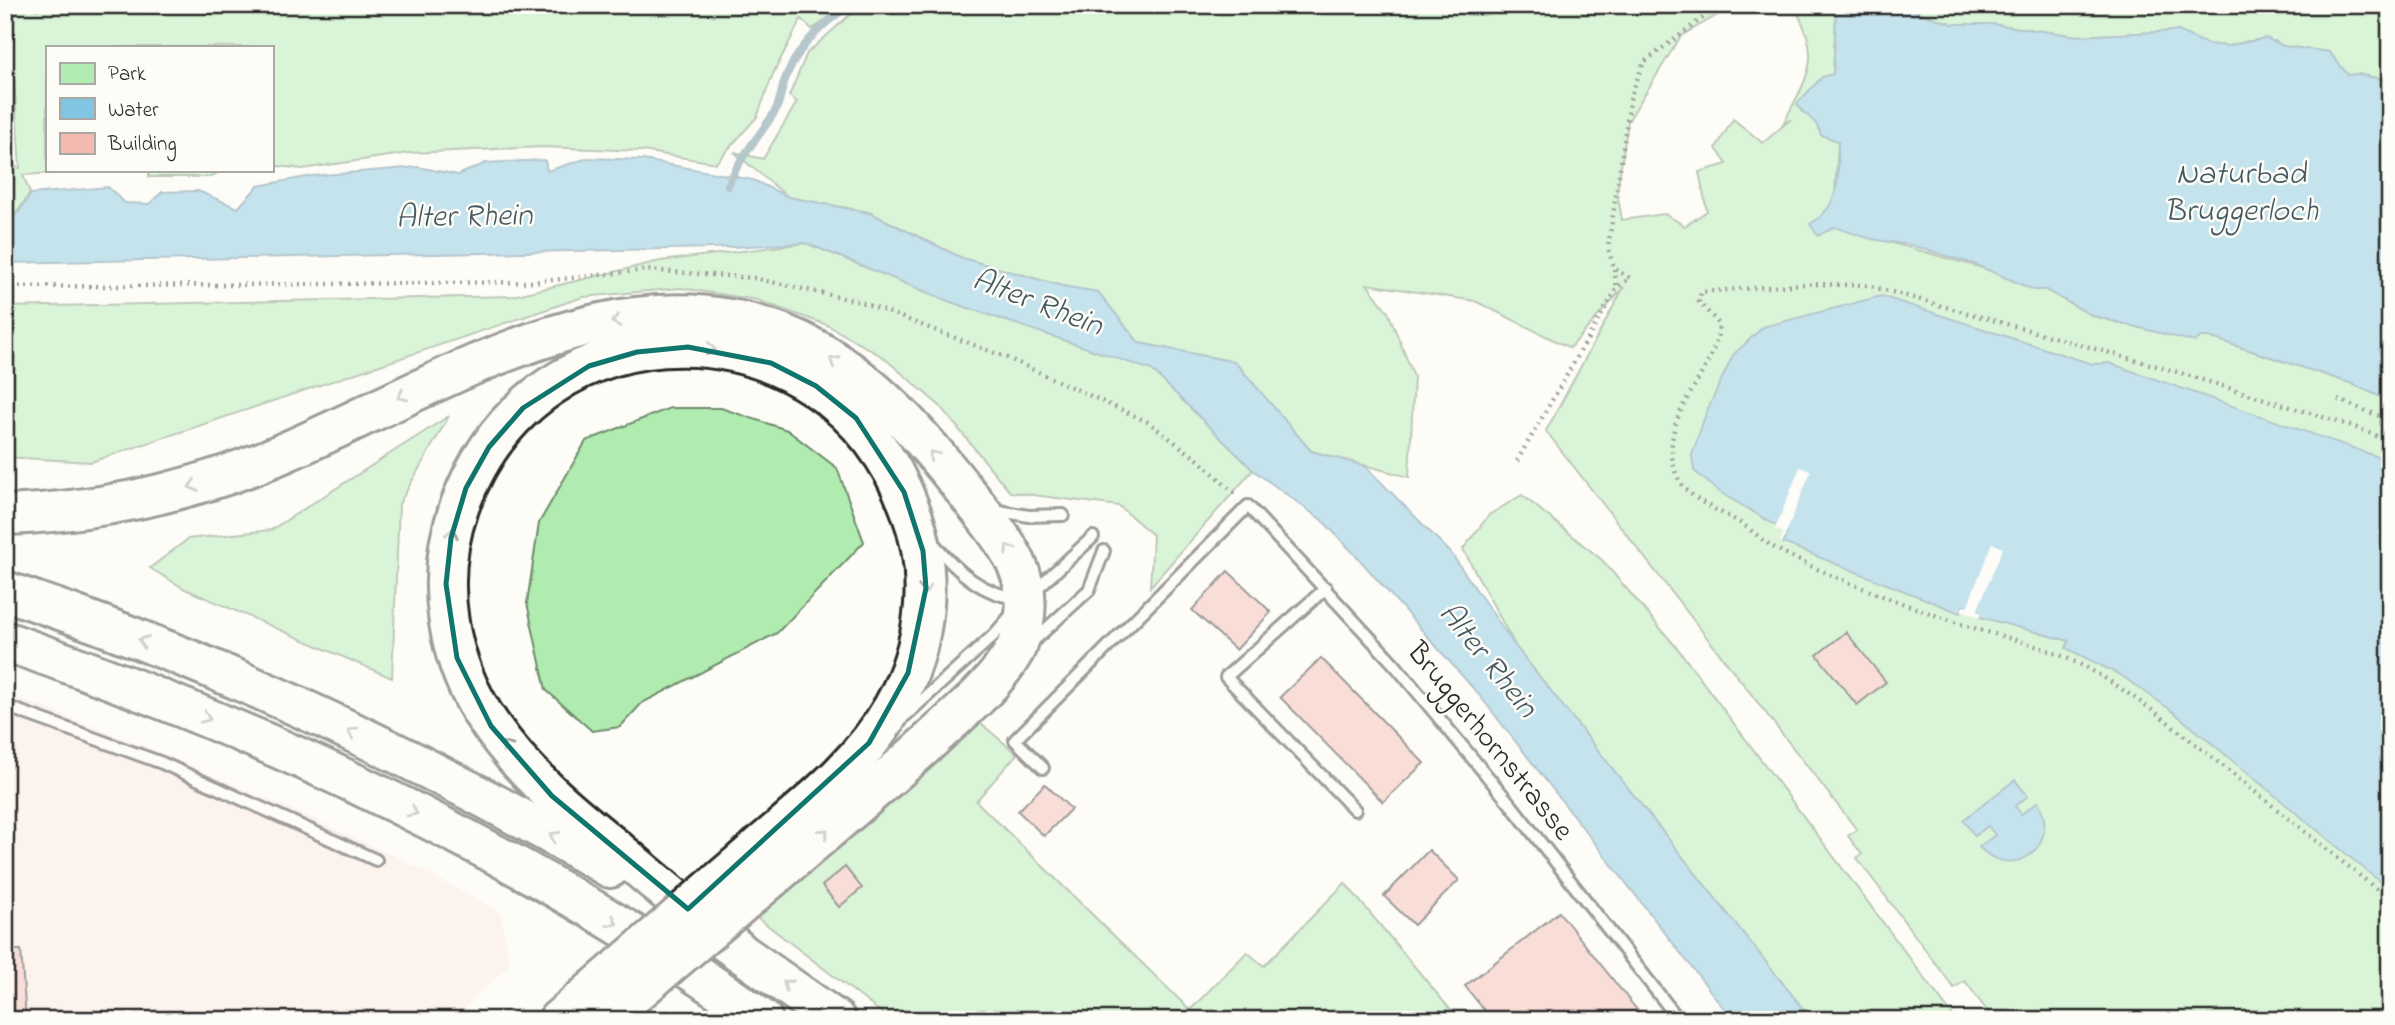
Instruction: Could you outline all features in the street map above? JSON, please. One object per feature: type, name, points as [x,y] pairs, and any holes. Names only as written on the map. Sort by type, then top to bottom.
[{"type":"highway","points":[[5,515],[82,510],[177,491],[262,462],[456,371],[523,345],[610,321],[685,315],[731,320],[764,329],[801,342],[836,362],[887,404],[978,507],[1015,556],[1022,573],[1026,598],[1020,636],[998,674],[889,778],[759,869],[587,1015]]},
{"type":"highway","points":[[737,949],[552,796],[518,761],[481,711],[467,685],[453,644],[446,596],[451,538],[467,488],[489,447],[514,416],[534,399],[574,373],[605,360],[637,352],[702,348],[771,363],[816,386],[845,408],[875,441],[897,477],[916,522],[923,551],[926,588],[915,654],[886,718],[759,869]]},
{"type":"highway","points":[[5,591],[196,662],[380,745],[583,853],[737,949],[836,1020]]},
{"type":"highway","points":[[5,641],[167,701],[301,758],[492,853],[656,947],[763,1020]]},
{"type":"highway","points":[[656,947],[723,1020]]},
{"type":"lane","name":"Bruggerhornstrasse","points":[[1043,768],[1015,740],[1248,506],[1395,665],[1512,806],[1679,1020]]},
{"type":"lane","points":[[978,507],[1029,516],[1063,515]]},
{"type":"lane","points":[[916,522],[943,555],[981,588],[1004,597],[1026,598]]},
{"type":"lane","points":[[838,776],[994,635],[1026,598],[1093,537]]},
{"type":"lane","points":[[998,674],[1090,590],[1104,551]]},
{"type":"lane","points":[[1326,588],[1226,677],[1355,810]]},
{"type":"lane","points":[[5,706],[162,763],[252,801],[376,860]]},
{"type":"path","points":[[1617,288],[1608,248],[1631,95],[1644,62],[1720,5]]},
{"type":"path","points":[[1517,461],[1617,288],[1630,278],[1614,268]]},
{"type":"path","points":[[2390,441],[2352,425],[1962,310],[1867,285],[1805,284],[1701,292],[1699,302],[1719,324],[1718,341],[1686,398],[1674,427],[1672,457],[1686,492],[1743,525],[1773,547],[1951,620],[2063,656],[2119,687],[2159,715],[2390,900]]},
{"type":"path","points":[[2338,400],[2390,420]]},
{"type":"highlighted area","points":[[688,347],[771,363],[816,386],[856,418],[904,492],[923,551],[926,588],[908,673],[869,743],[688,909],[552,796],[491,726],[457,658],[446,584],[451,538],[466,488],[489,447],[523,408],[589,366],[637,352]]},
{"type":"shaded area","points":[[5,693],[156,751],[308,817],[400,859],[500,912],[510,964],[451,1020],[5,1020]]},
{"type":"green space","points":[[5,5],[29,5],[37,10],[41,5],[787,5],[792,9],[789,5],[851,5],[812,29],[801,19],[773,74],[757,117],[716,163],[642,151],[543,147],[409,153],[302,169],[273,165],[273,46],[46,46],[46,172],[71,172],[23,175],[30,193],[15,216],[5,216],[5,164],[20,168],[13,63],[5,60]]},
{"type":"green space","points":[[883,5],[1735,5],[1681,36],[1628,121],[1617,192],[1622,220],[1665,214],[1685,226],[1707,211],[1699,172],[1727,164],[1716,148],[1733,119],[1763,143],[1791,119],[1783,124],[1805,79],[1810,53],[1808,39],[1793,5],[1833,5],[1836,16],[1833,74],[1801,111],[1813,117],[1821,135],[1838,141],[1835,194],[1826,214],[1834,227],[1997,272],[2034,290],[2046,290],[2093,316],[2132,326],[2209,337],[2350,383],[2390,401],[2390,1020],[1994,1020],[1965,981],[1954,988],[1857,858],[1862,854],[1848,836],[1857,830],[1546,431],[1624,287],[1570,348],[1475,301],[1367,284],[1388,312],[1414,377],[1409,477],[1311,451],[1235,362],[1139,343],[1098,292],[1062,286],[962,258],[869,212],[788,197],[734,152],[763,159],[797,102],[789,96],[807,53],[851,14]]},
{"type":"green space","points":[[1909,5],[2390,5],[2390,81],[2358,74],[2348,75],[2329,52],[2283,46],[2275,41],[2248,41],[2228,46],[2207,44],[2177,31],[2078,36],[1991,24],[1953,24],[1919,13]]},
{"type":"green space","points":[[149,172],[219,172],[210,177],[149,177]]},
{"type":"green space","points":[[806,243],[951,302],[1152,370],[1253,470],[1150,587],[1153,535],[1119,506],[1010,492],[940,406],[883,357],[827,325],[757,300],[681,288],[583,297],[91,462],[5,457],[5,307],[513,296],[660,261]]},
{"type":"green space","points":[[670,408],[721,408],[787,430],[837,468],[864,542],[777,633],[642,703],[620,727],[592,731],[546,690],[527,603],[539,523],[586,441]]},
{"type":"green space","points":[[449,416],[399,504],[392,678],[185,589],[150,568],[188,539],[271,530]]},
{"type":"green space","points":[[1522,495],[1602,560],[1678,649],[1956,1020],[1812,1020],[1516,647],[1463,549],[1489,515]]},
{"type":"green space","points":[[978,721],[1017,754],[976,801],[1190,1010],[1247,952],[1264,966],[1345,883],[1459,1020],[891,1020],[754,915],[802,878]]},
{"type":"water","name":"Naturbad Bruggerloch","points":[[1833,5],[1909,5],[1919,13],[1953,24],[1991,24],[2077,36],[2178,31],[2207,44],[2228,46],[2266,38],[2283,46],[2329,52],[2348,75],[2358,74],[2390,81],[2390,401],[2350,383],[2209,337],[2201,337],[2195,342],[2093,316],[2046,290],[2034,290],[1974,264],[1910,245],[1871,239],[1834,227],[1818,236],[1810,224],[1821,216],[1833,198],[1838,177],[1838,141],[1821,135],[1817,125],[1797,104],[1822,77],[1833,74],[1836,16]]},
{"type":"water","name":"Alter Rhein","points":[[588,158],[643,160],[753,180],[788,197],[870,213],[962,258],[1062,286],[1098,292],[1139,343],[1235,362],[1311,451],[1365,466],[1450,552],[1516,647],[1812,1020],[1733,1020],[1480,696],[1360,560],[1323,521],[1253,470],[1152,370],[951,302],[806,243],[715,248],[5,263],[5,214],[18,213],[31,194],[108,187],[125,203],[149,204],[162,192],[198,191],[238,208],[258,186],[312,176],[418,167],[458,175],[486,163],[545,160],[547,171]]},
{"type":"water","points":[[1881,296],[2092,364],[2109,363],[2390,461],[2390,890],[2171,710],[2122,676],[2066,648],[2069,641],[1980,617],[1981,613],[1963,606],[1960,613],[1783,543],[1787,532],[1721,493],[1694,471],[1692,455],[1706,413],[1733,355],[1763,327]]},
{"type":"water","points":[[2015,780],[2028,796],[2015,806],[2021,814],[2038,802],[2044,818],[2044,833],[2039,845],[2030,854],[2019,860],[2006,861],[1992,857],[1979,847],[1995,835],[1988,826],[1975,836],[1963,820]]},
{"type":"pier","points":[[1800,467],[1811,471],[1782,543],[1783,533],[1775,529]]},
{"type":"pier","points":[[1992,543],[2003,548],[1977,611],[1982,613],[1980,617],[1961,610],[1963,606],[1967,607]]},
{"type":"building","points":[[1228,571],[1271,612],[1236,650],[1192,610]]},
{"type":"building","points":[[1846,632],[1886,682],[1857,705],[1817,655]]},
{"type":"building","points":[[1321,658],[1424,763],[1383,802],[1280,697]]},
{"type":"building","points":[[1045,784],[1071,809],[1044,836],[1018,811]]},
{"type":"building","points":[[1429,850],[1459,880],[1414,925],[1384,896]]},
{"type":"building","points":[[845,867],[862,888],[839,907],[822,886]]},
{"type":"building","points":[[1559,912],[1645,1020],[1492,1020],[1465,986]]},
{"type":"building","points":[[5,950],[21,950],[26,1020],[5,1020]]},
{"type":"waterway","points":[[728,186],[743,157],[776,109],[795,58],[829,20],[850,5]]}]
